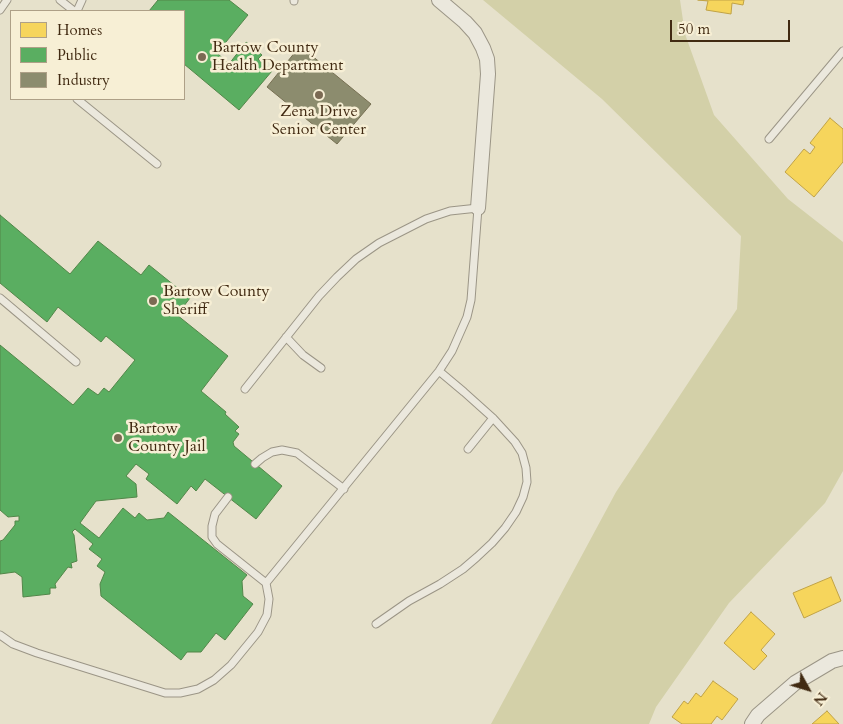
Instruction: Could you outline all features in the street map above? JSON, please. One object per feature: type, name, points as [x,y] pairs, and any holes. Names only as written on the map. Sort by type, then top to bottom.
[{"type":"street","points":[[438,0],[465,22],[475,34],[487,59],[488,74],[478,208]]},
{"type":"street","points":[[752,724],[758,715],[795,683],[832,661],[843,658]]},
{"type":"lane","points":[[0,10],[7,0]]},
{"type":"lane","points":[[60,0],[74,10]]},
{"type":"lane","points":[[769,139],[843,51]]},
{"type":"lane","points":[[78,100],[157,164]]},
{"type":"lane","points":[[245,389],[337,277],[356,259],[379,243],[426,219],[450,211],[478,208],[473,282],[469,308],[452,352],[439,371],[344,489],[266,583]]},
{"type":"lane","points":[[0,298],[76,362]]},
{"type":"lane","points":[[286,337],[320,368]]},
{"type":"lane","points":[[376,624],[409,601],[463,569],[492,543],[506,528],[516,512],[527,482],[522,453],[515,442],[493,418],[439,371]]},
{"type":"lane","points":[[468,449],[493,418]]},
{"type":"lane","points":[[255,464],[272,452],[282,450],[296,453],[344,489]]},
{"type":"lane","points":[[0,636],[13,644],[29,650],[165,693],[180,693],[198,689],[214,680],[231,665],[258,632],[267,615],[269,599],[266,583],[217,544],[212,537],[215,514],[228,497]]},
{"type":"shaded area","points":[[483,0],[680,0],[685,34],[714,115],[788,199],[843,242],[843,471],[825,503],[729,603],[656,707],[649,724],[491,724],[616,492],[737,309],[741,236],[602,99]]},
{"type":"building: Homes","points":[[698,0],[744,0],[743,5],[732,3],[731,14],[706,10],[708,1]]},
{"type":"building: Homes","points":[[830,118],[843,129],[843,162],[814,197],[785,172],[804,149],[810,154],[815,147],[810,143]]},
{"type":"building: Homes","points":[[831,577],[841,601],[804,618],[793,593]]},
{"type":"building: Homes","points":[[751,612],[775,634],[761,650],[767,656],[754,670],[724,643]]},
{"type":"building: Homes","points":[[713,681],[738,699],[722,720],[717,716],[711,724],[682,724],[672,717],[684,701],[688,704],[696,693],[701,697]]},
{"type":"building: Homes","points":[[827,711],[839,724],[812,724]]},
{"type":"building: Public","name":"Bartow County Health Department","points":[[158,0],[229,0],[248,15],[217,53],[229,64],[246,42],[262,55],[258,59],[272,71],[239,110],[185,65],[185,10],[150,10]]},
{"type":"building: Public","name":"Bartow County Jail","points":[[0,215],[70,274],[98,241],[141,275],[149,265],[190,298],[177,315],[228,356],[201,391],[226,412],[225,414],[239,427],[235,431],[239,434],[233,442],[234,446],[282,486],[256,519],[205,479],[196,491],[191,486],[177,504],[146,479],[149,474],[136,464],[126,476],[136,484],[137,497],[96,501],[80,523],[99,538],[123,508],[135,518],[139,513],[147,520],[164,518],[168,512],[247,575],[242,581],[243,596],[253,604],[225,640],[216,633],[201,652],[187,652],[181,660],[101,596],[100,584],[105,572],[97,566],[102,559],[89,549],[93,544],[75,529],[72,532],[77,561],[71,563],[72,568],[68,567],[55,584],[56,588],[50,588],[50,594],[23,597],[22,577],[15,572],[0,574],[0,541],[3,540],[15,525],[15,521],[19,521],[19,516],[8,517],[0,510],[0,345],[73,405],[88,388],[98,395],[104,388],[109,392],[135,360],[106,336],[101,342],[58,307],[47,322],[0,283]]},
{"type":"building: Industry","name":"Zena Drive Senior Center","points":[[300,46],[371,104],[337,144],[267,87]]},
{"type":"place","name":"Bartow County Health Department","points":[[202,57]]},
{"type":"place","name":"Zena Drive Senior Center","points":[[319,95]]},
{"type":"place","name":"Bartow County Sheriff","points":[[153,301]]},
{"type":"place","name":"Bartow County Jail","points":[[118,438]]}]
